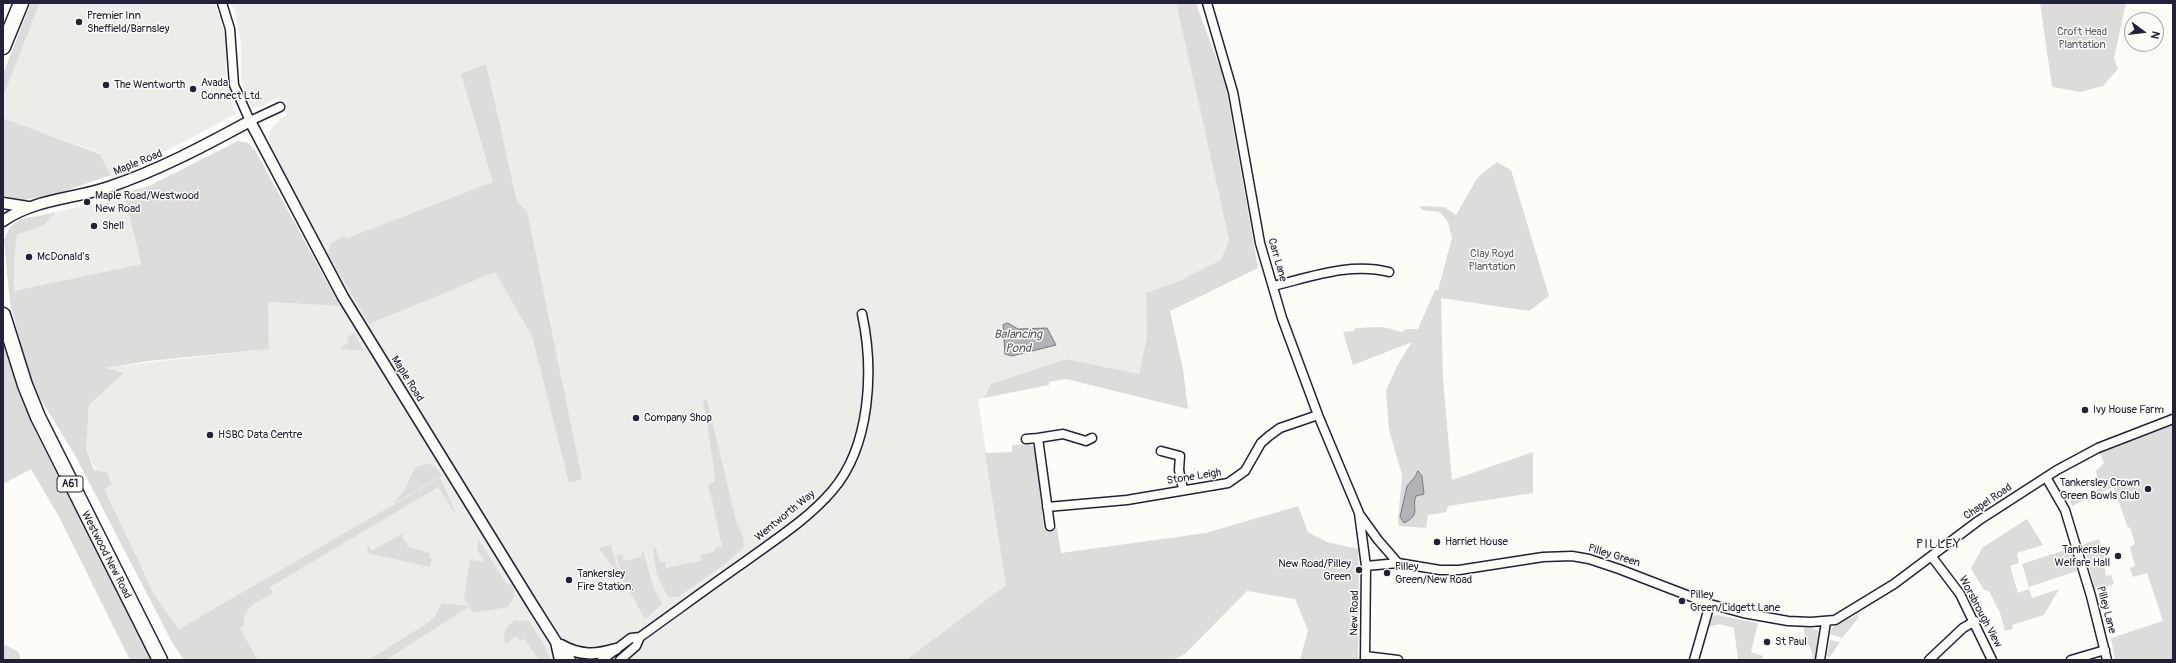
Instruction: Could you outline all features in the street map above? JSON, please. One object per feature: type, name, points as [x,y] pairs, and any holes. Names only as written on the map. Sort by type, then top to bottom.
[{"type":"highway","points":[[3,47],[20,3]]},
{"type":"highway","name":"Westwood New Road","points":[[3,315],[24,385],[38,417],[160,660]]},
{"type":"street","points":[[222,3],[230,29],[234,86],[250,121]]},
{"type":"street","name":"Carr Lane","points":[[1207,3],[1233,92],[1260,243],[1282,318],[1318,415],[1359,513],[1378,540],[1398,563]]},
{"type":"street","name":"Maple Road","points":[[3,203],[28,206],[86,194],[152,172],[280,107]]},
{"type":"street","name":"Maple Road","points":[[250,121],[343,297],[556,642],[570,660]]},
{"type":"street","name":"Maple Road","points":[[3,221],[28,206]]},
{"type":"street","points":[[1273,286],[1344,269],[1374,268],[1389,272]]},
{"type":"street","name":"Wentworth Way","points":[[602,660],[631,638],[640,637],[805,517],[833,490],[849,464],[860,435],[867,408],[867,340],[862,314]]},
{"type":"street","name":"Stone Leigh","points":[[1047,507],[1126,500],[1183,489],[1228,483],[1245,471],[1261,443],[1269,436],[1280,428],[1318,415]]},
{"type":"street","name":"Chapel Road","points":[[1826,622],[1835,620],[1858,607],[1932,557],[1978,521],[2082,455],[2173,419]]},
{"type":"street","points":[[1026,438],[1038,438],[1063,434],[1086,442],[1092,438]]},
{"type":"street","points":[[1038,438],[1050,526]]},
{"type":"street","points":[[1161,451],[1180,456],[1179,470],[1183,489]]},
{"type":"street","name":"Pilley Lane","points":[[2046,477],[2065,510],[2107,660]]},
{"type":"street","name":"Carr Lane","points":[[1359,513],[1366,566]]},
{"type":"street","name":"Pilley Green","points":[[1366,566],[1398,563],[1440,570],[1459,570],[1543,556],[1572,556],[1589,559],[1634,574],[1710,604],[1743,613],[1777,619],[1826,622]]},
{"type":"street","name":"Worsbrough View","points":[[1932,557],[1960,594],[1992,660]]},
{"type":"street","name":"New Road","points":[[1365,658],[1366,566]]},
{"type":"street","points":[[1694,660],[1710,604]]},
{"type":"street","points":[[1929,660],[1963,628],[1974,621]]},
{"type":"street","points":[[1820,660],[1826,622]]},
{"type":"street","name":"Wentworth Way","points":[[620,660],[636,646],[640,637]]},
{"type":"street","points":[[556,642],[576,652],[586,654],[595,654],[616,649]]},
{"type":"street","name":"Maple Road","points":[[556,642],[560,660]]},
{"type":"street","points":[[2071,660],[2105,650]]},
{"type":"street","points":[[1365,658],[1398,660]]},
{"type":"shaded area","points":[[40,3],[215,3],[225,34],[227,90],[236,114],[128,171],[124,193],[141,264],[15,291],[10,303],[12,225],[50,213],[106,201],[111,175],[100,153],[3,118],[3,97]]},
{"type":"shaded area","points":[[230,3],[1176,3],[1229,240],[1221,261],[1181,280],[1146,293],[1147,336],[1139,374],[1066,359],[991,384],[984,398],[978,399],[1006,585],[906,660],[241,660],[205,614],[179,629],[154,594],[86,449],[89,405],[124,373],[103,368],[269,349],[267,302],[340,306],[343,297],[264,147],[271,144],[269,139],[270,131],[276,123],[286,115],[278,98],[253,108],[246,98],[241,77],[241,44],[235,11]]},
{"type":"green space","points":[[31,3],[40,3],[3,97],[3,74]]},
{"type":"green space","points":[[1176,3],[1196,3],[1225,82],[1258,268],[1170,311],[1183,369],[1188,409],[1066,379],[1049,382],[1049,385],[984,398],[991,384],[1066,359],[1139,374],[1147,336],[1146,293],[1181,280],[1221,260],[1229,240]]},
{"type":"green space","name":"Croft Head Plantation","points":[[2040,3],[2126,3],[2114,58],[2118,69],[2103,86],[2080,92],[2052,87]]},
{"type":"green space","points":[[486,64],[517,202],[527,211],[582,479],[569,483],[532,336],[495,272],[369,324],[328,254],[331,243],[345,236],[345,239],[493,182],[461,74]]},
{"type":"green space","points":[[3,118],[100,154],[111,175],[56,194],[19,201],[3,195]]},
{"type":"green space","points":[[238,141],[248,143],[255,150],[340,306],[268,302],[269,349],[149,361],[105,368],[124,373],[89,405],[86,449],[94,470],[107,473],[112,484],[104,489],[154,594],[179,629],[440,478],[458,518],[438,487],[270,587],[273,593],[252,605],[246,613],[244,625],[240,629],[258,660],[184,660],[173,644],[76,457],[32,385],[10,303],[4,240],[10,227],[21,219],[55,213],[45,224],[17,235],[14,258],[14,291],[141,264],[124,193],[149,186]]},
{"type":"green space","name":"Clay Royd Plantation","points":[[1497,162],[1511,170],[1549,296],[1529,311],[1441,298],[1443,379],[1452,480],[1533,452],[1533,493],[1448,506],[1446,512],[1428,515],[1426,528],[1399,526],[1398,521],[1402,475],[1389,430],[1386,391],[1397,366],[1412,342],[1353,365],[1343,332],[1354,331],[1355,328],[1383,327],[1402,332],[1406,329],[1418,329],[1435,290],[1438,290],[1452,238],[1448,222],[1440,212],[1422,210],[1420,206],[1444,207],[1456,215],[1478,177]]},
{"type":"green space","points":[[354,333],[364,351],[339,349],[350,342],[347,337]]},
{"type":"green space","points":[[3,343],[17,387],[37,435],[152,660],[130,660],[59,517],[31,469],[3,484]]},
{"type":"green space","points":[[707,399],[736,521],[743,537],[744,547],[725,564],[678,597],[668,597],[657,575],[653,551],[654,548],[656,548],[660,563],[665,562],[666,568],[701,561],[700,555],[714,552],[715,548],[722,546],[708,484],[715,482],[715,474],[703,400]]},
{"type":"green space","points":[[2173,425],[2173,660],[2115,660],[2111,638],[2163,621],[2147,573],[2133,577],[2130,568],[2135,566],[2130,547],[2135,544],[2130,527],[2128,528],[2113,487],[2072,506],[2070,501],[2075,495],[2085,497],[2099,488],[2096,471],[2104,463],[2100,453]]},
{"type":"green space","points":[[1030,444],[1035,453],[1044,529],[1057,528],[1061,553],[1206,533],[1298,506],[1308,532],[1327,542],[1358,549],[1358,660],[1300,660],[1308,630],[1295,599],[1247,591],[1185,654],[1173,660],[906,660],[1006,585],[985,453],[1012,452],[1012,445]]},
{"type":"green space","points":[[429,464],[435,466],[442,476],[394,503],[408,484],[412,472],[418,466]]},
{"type":"green space","points":[[2027,519],[2043,545],[2017,553],[2019,563],[2010,566],[2018,593],[2029,589],[2032,598],[2059,589],[2044,615],[2012,625],[2013,629],[2005,631],[2000,613],[1989,591],[1984,590],[1971,569],[1982,548]]},
{"type":"green space","points":[[402,534],[405,542],[408,543],[407,547],[430,553],[429,558],[432,559],[430,567],[367,553],[368,545],[371,551]]},
{"type":"green space","points":[[2099,539],[2106,562],[2104,563],[2106,576],[2111,575],[2114,584],[2095,590],[2084,544]]},
{"type":"green space","points":[[479,540],[506,583],[512,585],[514,594],[508,607],[473,613],[470,606],[464,599],[470,560],[483,562],[484,559],[477,551]]},
{"type":"green space","points":[[611,545],[620,578],[599,548]]},
{"type":"green space","points":[[2071,548],[2077,571],[2029,587],[2022,564]]},
{"type":"green space","points":[[641,551],[643,551],[654,589],[662,604],[645,619],[624,581],[616,556],[622,554],[624,561],[642,557]]},
{"type":"green space","points":[[442,603],[470,606],[386,660],[369,660],[429,622],[435,616]]},
{"type":"green space","points":[[1717,615],[1758,623],[1751,652],[1763,656],[1761,660],[1738,660],[1734,628],[1720,624],[1709,627],[1713,616]]},
{"type":"green space","points":[[1857,615],[1859,617],[1842,638],[1830,634],[1831,630],[1837,624]]},
{"type":"green space","points":[[515,620],[529,621],[546,648],[550,660],[539,660],[524,639],[520,641],[516,636],[506,644],[504,636],[506,630]]},
{"type":"green space","points":[[1804,627],[1818,630],[1820,641],[1816,660],[1813,658],[1806,640]]},
{"type":"green space","points":[[1830,640],[1840,642],[1829,658],[1827,656]]},
{"type":"green space","points":[[3,644],[19,652],[20,660],[3,660]]},
{"type":"water","name":"Balancing Pond","points":[[1008,323],[1018,329],[1047,328],[1056,345],[1012,356],[1005,354],[1003,325]]},
{"type":"water","points":[[1418,471],[1422,476],[1424,494],[1416,496],[1413,517],[1404,523],[1400,517],[1407,486]]},
{"type":"place","name":"Premier Inn Sheffield/Barnsley","points":[[79,22]]},
{"type":"place","name":"The Wentworth","points":[[106,85]]},
{"type":"place","name":"Avada Connect Ltd.","points":[[193,89]]},
{"type":"place","name":"Maple Road/Westwood New Road","points":[[87,202]]},
{"type":"place","name":"Shell","points":[[94,226]]},
{"type":"place","name":"McDonald's","points":[[29,257]]},
{"type":"place","name":"Ivy House Farm","points":[[2085,410]]},
{"type":"place","name":"Company Shop","points":[[636,418]]},
{"type":"place","name":"HSBC Data Centre","points":[[210,435]]},
{"type":"place","name":"Tankersley Crown Green Bowls Club","points":[[2148,489]]},
{"type":"place","name":"Harriet House","points":[[1437,542]]},
{"type":"place","name":"Tankersley Welfare Hall","points":[[2118,556]]},
{"type":"place","name":"New Road/Pilley Green","points":[[1359,570]]},
{"type":"place","name":"Pilley Green/New Road","points":[[1387,573]]},
{"type":"place","name":"Tankersley Fire Station.","points":[[569,580]]},
{"type":"place","name":"Pilley Green/Lidgett Lane","points":[[1682,601]]},
{"type":"place","name":"St Paul","points":[[1767,642]]},
{"type":"district","name":"PILLEY","points":[[1939,545]]}]
